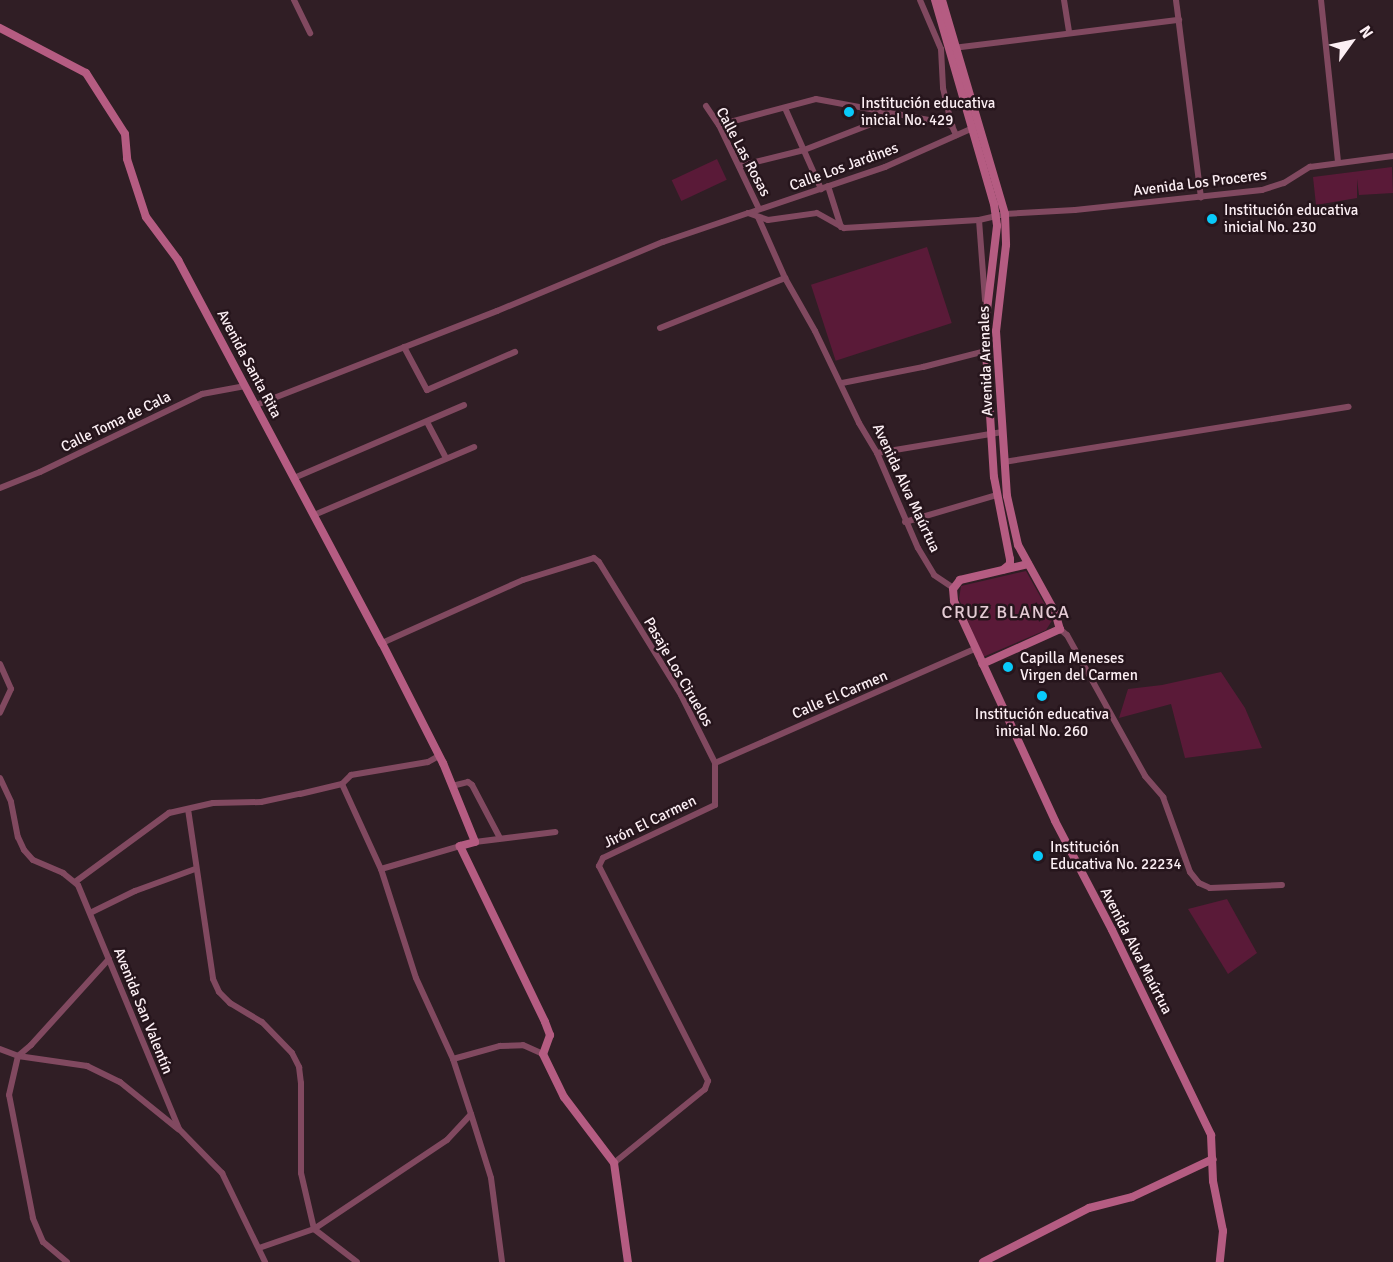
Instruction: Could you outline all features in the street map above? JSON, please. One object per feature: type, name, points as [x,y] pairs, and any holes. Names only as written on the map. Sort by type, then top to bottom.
[{"type":"street","points":[[294,0],[310,33]]},
{"type":"street","points":[[920,0],[940,49],[943,88],[956,135]]},
{"type":"street","points":[[935,0],[953,48],[1179,20]]},
{"type":"street","name":"Avenida Arenales","points":[[942,0],[976,127],[1005,214],[1006,244],[996,331],[1009,506],[1018,545],[1055,612],[1060,629]]},
{"type":"street","points":[[1064,0],[1069,33]]},
{"type":"street","points":[[1176,0],[1201,197]]},
{"type":"street","points":[[1321,0],[1338,163]]},
{"type":"street","name":"Avenida Santa Rita","points":[[0,28],[88,74],[125,134],[127,161],[146,217],[178,260],[382,643],[438,756],[475,842]]},
{"type":"street","points":[[719,125],[816,99],[952,126]]},
{"type":"street","name":"Calle Las Rosas","points":[[706,106],[719,125],[759,209]]},
{"type":"street","points":[[785,108],[804,150],[825,187],[841,227]]},
{"type":"street","points":[[739,166],[804,150],[898,114]]},
{"type":"street","points":[[976,127],[996,216]]},
{"type":"street","name":"Calle Los Jardines","points":[[256,405],[663,242],[885,166],[976,127]]},
{"type":"street","name":"Avenida Los Proceres","points":[[841,227],[979,220],[1005,214],[1075,210],[1262,190],[1284,183],[1310,167],[1393,156]]},
{"type":"street","points":[[748,213],[768,220],[817,213],[841,227]]},
{"type":"street","name":"Avenida Arenales","points":[[996,216],[987,310],[986,351],[990,432],[997,495],[1010,559],[1010,564],[1004,569]]},
{"type":"street","name":"Avenida Alva Maúrtua","points":[[758,217],[785,278],[815,330],[877,453],[904,522],[932,572],[953,588],[954,601],[975,649],[1055,821],[1117,940],[1212,1135],[1214,1181],[1223,1231],[1220,1262]]},
{"type":"street","points":[[979,220],[987,310]]},
{"type":"street","points":[[660,328],[785,278]]},
{"type":"street","points":[[404,347],[427,390],[515,351]]},
{"type":"street","points":[[842,383],[923,367],[986,351]]},
{"type":"street","name":"Calle Toma de Cala","points":[[0,488],[40,472],[202,394],[244,386]]},
{"type":"street","points":[[294,478],[464,405]]},
{"type":"street","points":[[1004,462],[1349,407]]},
{"type":"street","points":[[427,422],[446,458]]},
{"type":"street","points":[[877,453],[990,432],[1002,432]]},
{"type":"street","points":[[314,514],[474,447]]},
{"type":"street","points":[[904,522],[997,495]]},
{"type":"street","name":"Pasaje Los Ciruelos","points":[[382,643],[523,580],[589,558],[596,559],[681,695],[715,763],[715,805]]},
{"type":"street","points":[[953,588],[960,580],[1028,564]]},
{"type":"street","points":[[982,664],[1060,629],[1067,635],[1144,776],[1163,797],[1190,872],[1199,883],[1210,888],[1282,885]]},
{"type":"street","name":"Calle El Carmen","points":[[715,763],[975,649]]},
{"type":"street","points":[[0,664],[11,689],[0,713]]},
{"type":"street","points":[[0,778],[11,802],[18,837],[24,849],[33,860],[75,882],[169,813],[213,803],[261,802],[342,784],[351,775],[428,762],[438,756]]},
{"type":"street","points":[[452,786],[468,782],[472,785],[500,838]]},
{"type":"street","points":[[342,784],[381,869],[416,978],[453,1059],[491,1178],[502,1262]]},
{"type":"street","name":"Jirón El Carmen","points":[[614,1163],[705,1089],[708,1081],[599,866],[603,858],[715,805]]},
{"type":"street","points":[[188,809],[195,869],[213,979],[219,992],[230,1003],[262,1022],[292,1053],[299,1067],[301,1083],[301,1173],[314,1229],[357,1262]]},
{"type":"street","points":[[381,869],[475,842],[555,832]]},
{"type":"street","points":[[460,846],[545,1022],[550,1035],[543,1054]]},
{"type":"street","points":[[90,913],[135,891],[195,869]]},
{"type":"street","name":"Avenida San Valentín","points":[[75,882],[90,913],[178,1129],[222,1173],[265,1262]]},
{"type":"street","points":[[67,1262],[43,1242],[33,1218],[9,1095],[18,1056],[31,1045],[109,959]]},
{"type":"street","points":[[453,1059],[500,1046],[523,1045],[543,1054],[564,1096],[614,1163],[628,1262]]},
{"type":"street","points":[[0,1048],[18,1056],[87,1066],[120,1082],[178,1129]]},
{"type":"street","points":[[259,1248],[314,1229],[447,1140],[471,1114]]},
{"type":"street","points":[[983,1262],[1089,1208],[1132,1197],[1213,1159]]},
{"type":"shaded area","points":[[717,159],[727,180],[681,201],[672,180]]},
{"type":"shaded area","points":[[1392,167],[1393,193],[1359,195],[1357,179],[1357,198],[1316,205],[1313,177]]},
{"type":"shaded area","points":[[927,247],[952,323],[836,361],[811,285]]},
{"type":"shaded area","points":[[1026,571],[1053,619],[1046,630],[983,657],[959,599],[961,586]]},
{"type":"shaded area","points":[[1221,672],[1245,708],[1262,748],[1185,758],[1171,704],[1119,718],[1128,689],[1162,685]]},
{"type":"shaded area","points":[[1227,899],[1257,953],[1228,974],[1188,909]]},
{"type":"place","name":"Institución educativa inicial No. 429","points":[[849,112]]},
{"type":"place","name":"Institución educativa inicial No. 230","points":[[1212,219]]},
{"type":"place","name":"Capilla Meneses Virgen del Carmen","points":[[1008,667]]},
{"type":"place","name":"Institución educativa inicial No. 260","points":[[1042,696]]},
{"type":"place","name":"Institución Educativa No. 22234","points":[[1038,856]]},
{"type":"district","name":"CRUZ BLANCA","points":[[1006,612]]}]
